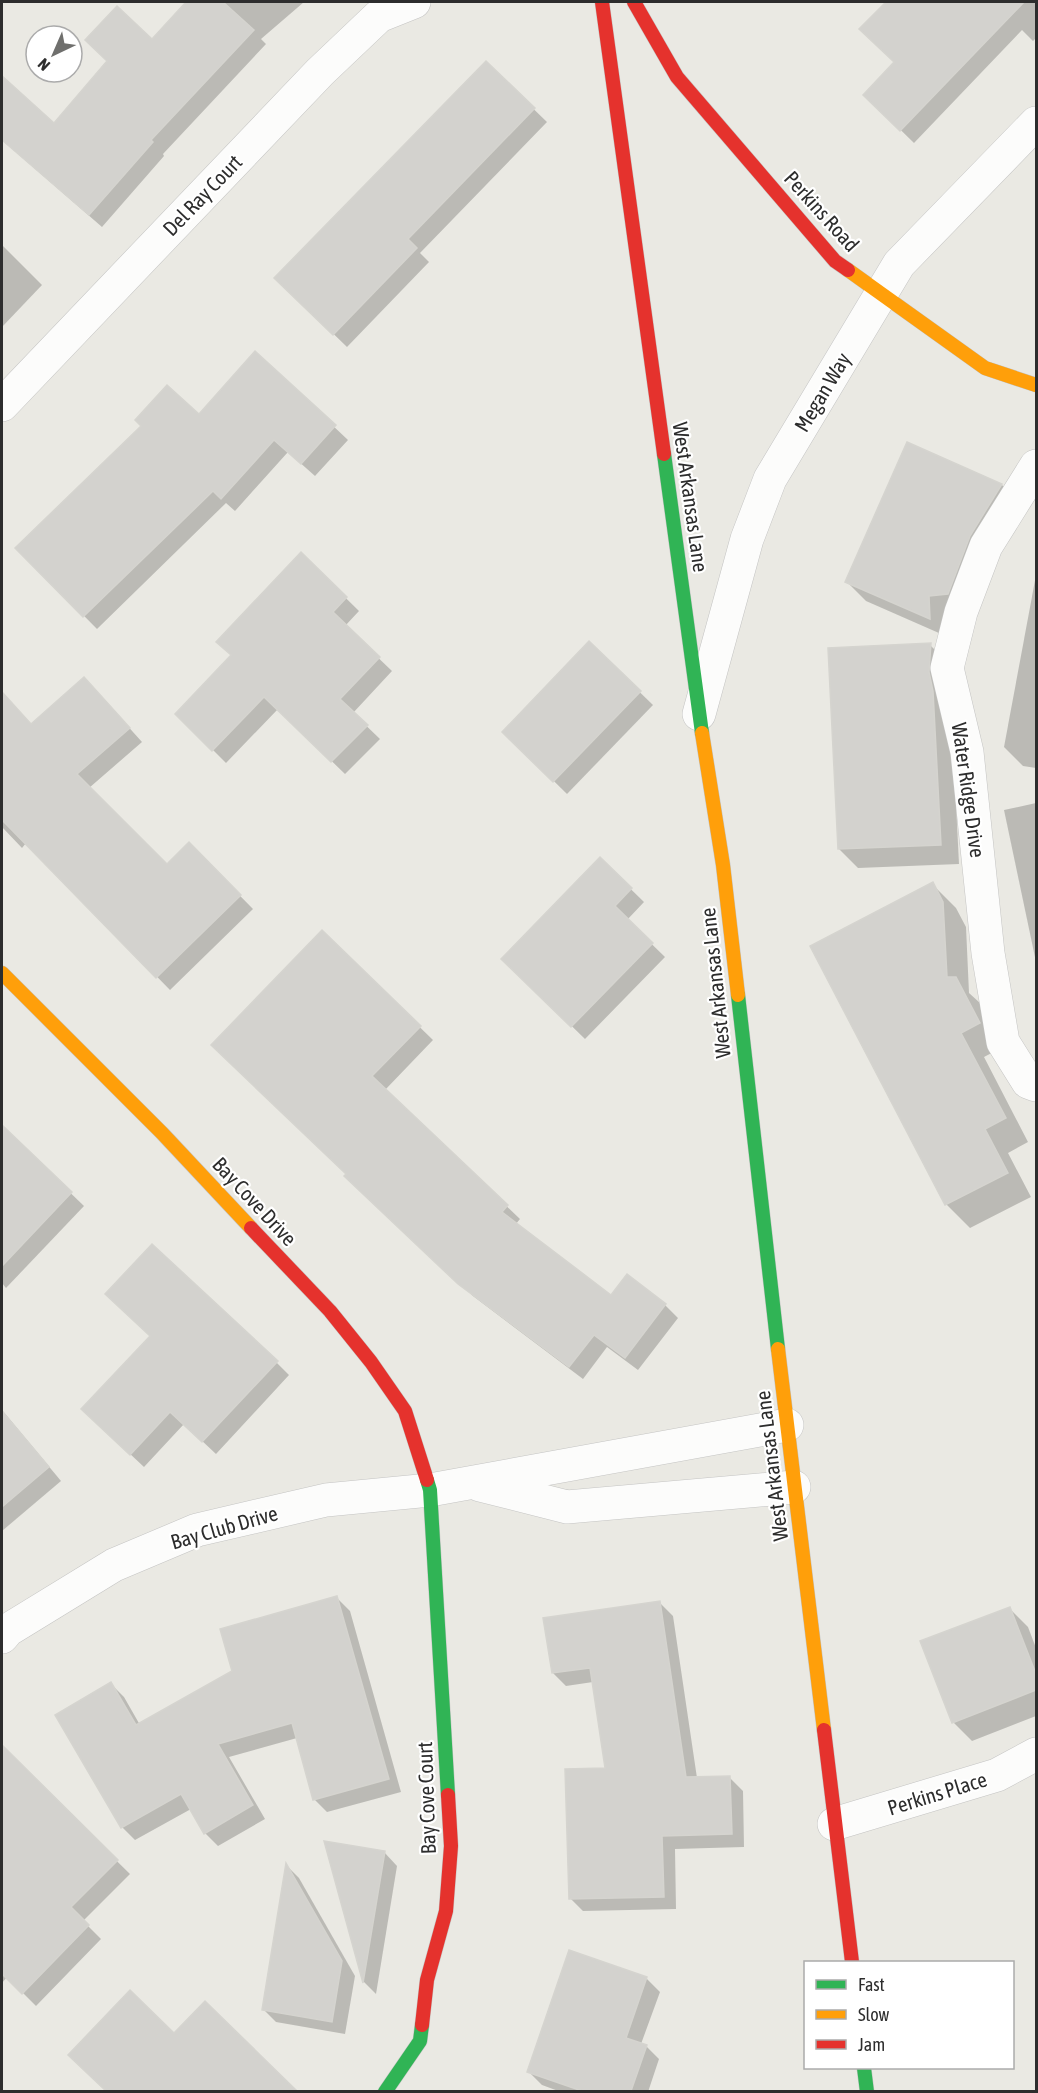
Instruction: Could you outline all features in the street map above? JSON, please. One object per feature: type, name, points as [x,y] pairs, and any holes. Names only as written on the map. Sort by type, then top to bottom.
[{"type":"street","name":"Del Ray Court","points":[[2,405],[320,72],[378,16],[414,2]]},
{"type":"street","name":"West Arkansas Lane","points":[[602,2],[699,714],[723,865],[794,1487],[852,1961]]},
{"type":"street","name":"Perkins Road","points":[[634,2],[677,77],[835,261],[985,368],[1036,385]]},
{"type":"street","name":"Megan Way","points":[[699,714],[747,539],[770,479],[899,264],[1036,123]]},
{"type":"street","name":"Water Ridge Drive","points":[[1036,466],[986,546],[961,612],[947,668],[967,752],[988,953],[1003,1042],[1028,1082],[1036,1085]]},
{"type":"street","name":"Bay Cove Drive","points":[[2,973],[162,1133],[330,1311],[371,1362],[405,1411],[430,1490]]},
{"type":"street","name":"Bay Club Drive","points":[[2,1636],[8,1630],[114,1564],[197,1530],[326,1500],[430,1490],[787,1425]]},
{"type":"street","name":"Bay Club Drive","points":[[469,1482],[567,1507],[794,1487]]},
{"type":"street","name":"Bay Cove Court","points":[[385,2091],[420,2041],[427,1980],[446,1911],[451,1846],[430,1490]]},
{"type":"street","name":"Perkins Place","points":[[834,1824],[997,1775],[1036,1754]]},
{"type":"street","points":[[864,2069],[867,2091]]},
{"type":"building","points":[[186,2],[223,2],[254,30],[151,140],[153,142],[89,215],[2,140],[2,76],[54,123],[107,61],[85,40],[117,6],[152,39]]},
{"type":"building","points":[[886,2],[1024,2],[900,131],[863,95],[894,62],[859,29]]},
{"type":"building","points":[[486,61],[535,108],[408,239],[417,248],[333,335],[274,278]]},
{"type":"building","points":[[255,351],[336,425],[301,464],[274,440],[221,499],[213,491],[83,617],[15,548],[141,426],[135,420],[167,385],[199,414]]},
{"type":"building","points":[[907,442],[1002,484],[970,536],[948,594],[929,596],[930,619],[845,582]]},
{"type":"building","points":[[301,552],[347,597],[333,612],[380,657],[340,699],[368,725],[331,762],[264,697],[212,751],[175,714],[231,655],[216,642]]},
{"type":"building","points":[[589,641],[641,691],[553,782],[502,732]]},
{"type":"building","points":[[931,643],[929,672],[933,691],[941,845],[838,849],[828,648]]},
{"type":"building","points":[[84,677],[130,728],[77,774],[167,864],[189,842],[241,895],[156,978],[2,820],[2,692],[31,724]]},
{"type":"building","points":[[600,857],[632,888],[615,906],[653,943],[571,1027],[501,959]]},
{"type":"building","points":[[933,882],[943,902],[947,977],[956,977],[980,1023],[961,1033],[1006,1118],[985,1129],[1008,1173],[945,1205],[810,946]]},
{"type":"building","points":[[322,930],[421,1026],[372,1076],[508,1205],[502,1212],[611,1295],[627,1274],[666,1304],[625,1358],[594,1335],[569,1367],[458,1284],[211,1045]]},
{"type":"building","points":[[2,1125],[72,1192],[2,1266]]},
{"type":"building","points":[[152,1244],[278,1361],[202,1442],[170,1412],[130,1455],[81,1409],[150,1336],[105,1294]]},
{"type":"building","points":[[2,1411],[49,1467],[2,1507]]},
{"type":"building","points":[[337,1596],[389,1779],[313,1800],[292,1723],[218,1744],[253,1805],[204,1834],[181,1794],[121,1828],[55,1715],[111,1682],[136,1725],[232,1671],[220,1629]]},
{"type":"building","points":[[660,1601],[686,1777],[730,1776],[732,1834],[662,1836],[664,1897],[569,1899],[565,1769],[605,1768],[590,1668],[552,1673],[543,1618]]},
{"type":"building","points":[[1010,1607],[1036,1674],[1036,1690],[952,1723],[920,1641]]},
{"type":"building","points":[[2,1745],[118,1860],[71,1907],[89,1925],[22,1994],[2,1974]]},
{"type":"building","points":[[324,1841],[385,1851],[363,1983]]},
{"type":"building","points":[[286,1863],[342,1961],[332,2022],[262,2010]]},
{"type":"building","points":[[569,1950],[647,1977],[626,2038],[647,2045],[631,2091],[582,2091],[527,2072]]},
{"type":"building","points":[[130,1990],[174,2033],[205,2001],[297,2091],[106,2091],[68,2055]]},
{"type":"traffic: fast","points":[[664,454],[702,733]]},
{"type":"traffic: fast","points":[[738,995],[778,1349]]},
{"type":"traffic: fast","points":[[427,1480],[430,1490],[448,1795]]},
{"type":"traffic: fast","points":[[385,2092],[420,2041],[422,2025]]},
{"type":"traffic: fast","points":[[864,2069],[867,2092]]},
{"type":"traffic: slow","points":[[848,270],[985,368],[1036,385]]},
{"type":"traffic: slow","points":[[702,733],[723,865],[738,995]]},
{"type":"traffic: slow","points":[[2,973],[162,1133],[251,1228]]},
{"type":"traffic: slow","points":[[778,1349],[824,1730]]},
{"type":"traffic: jam","points":[[602,2],[664,454]]},
{"type":"traffic: jam","points":[[634,2],[677,77],[835,261],[848,270]]},
{"type":"traffic: jam","points":[[251,1228],[330,1311],[371,1362],[405,1411],[427,1480]]},
{"type":"traffic: jam","points":[[824,1730],[852,1961]]},
{"type":"traffic: jam","points":[[422,2025],[427,1980],[446,1911],[451,1846],[448,1795]]}]
